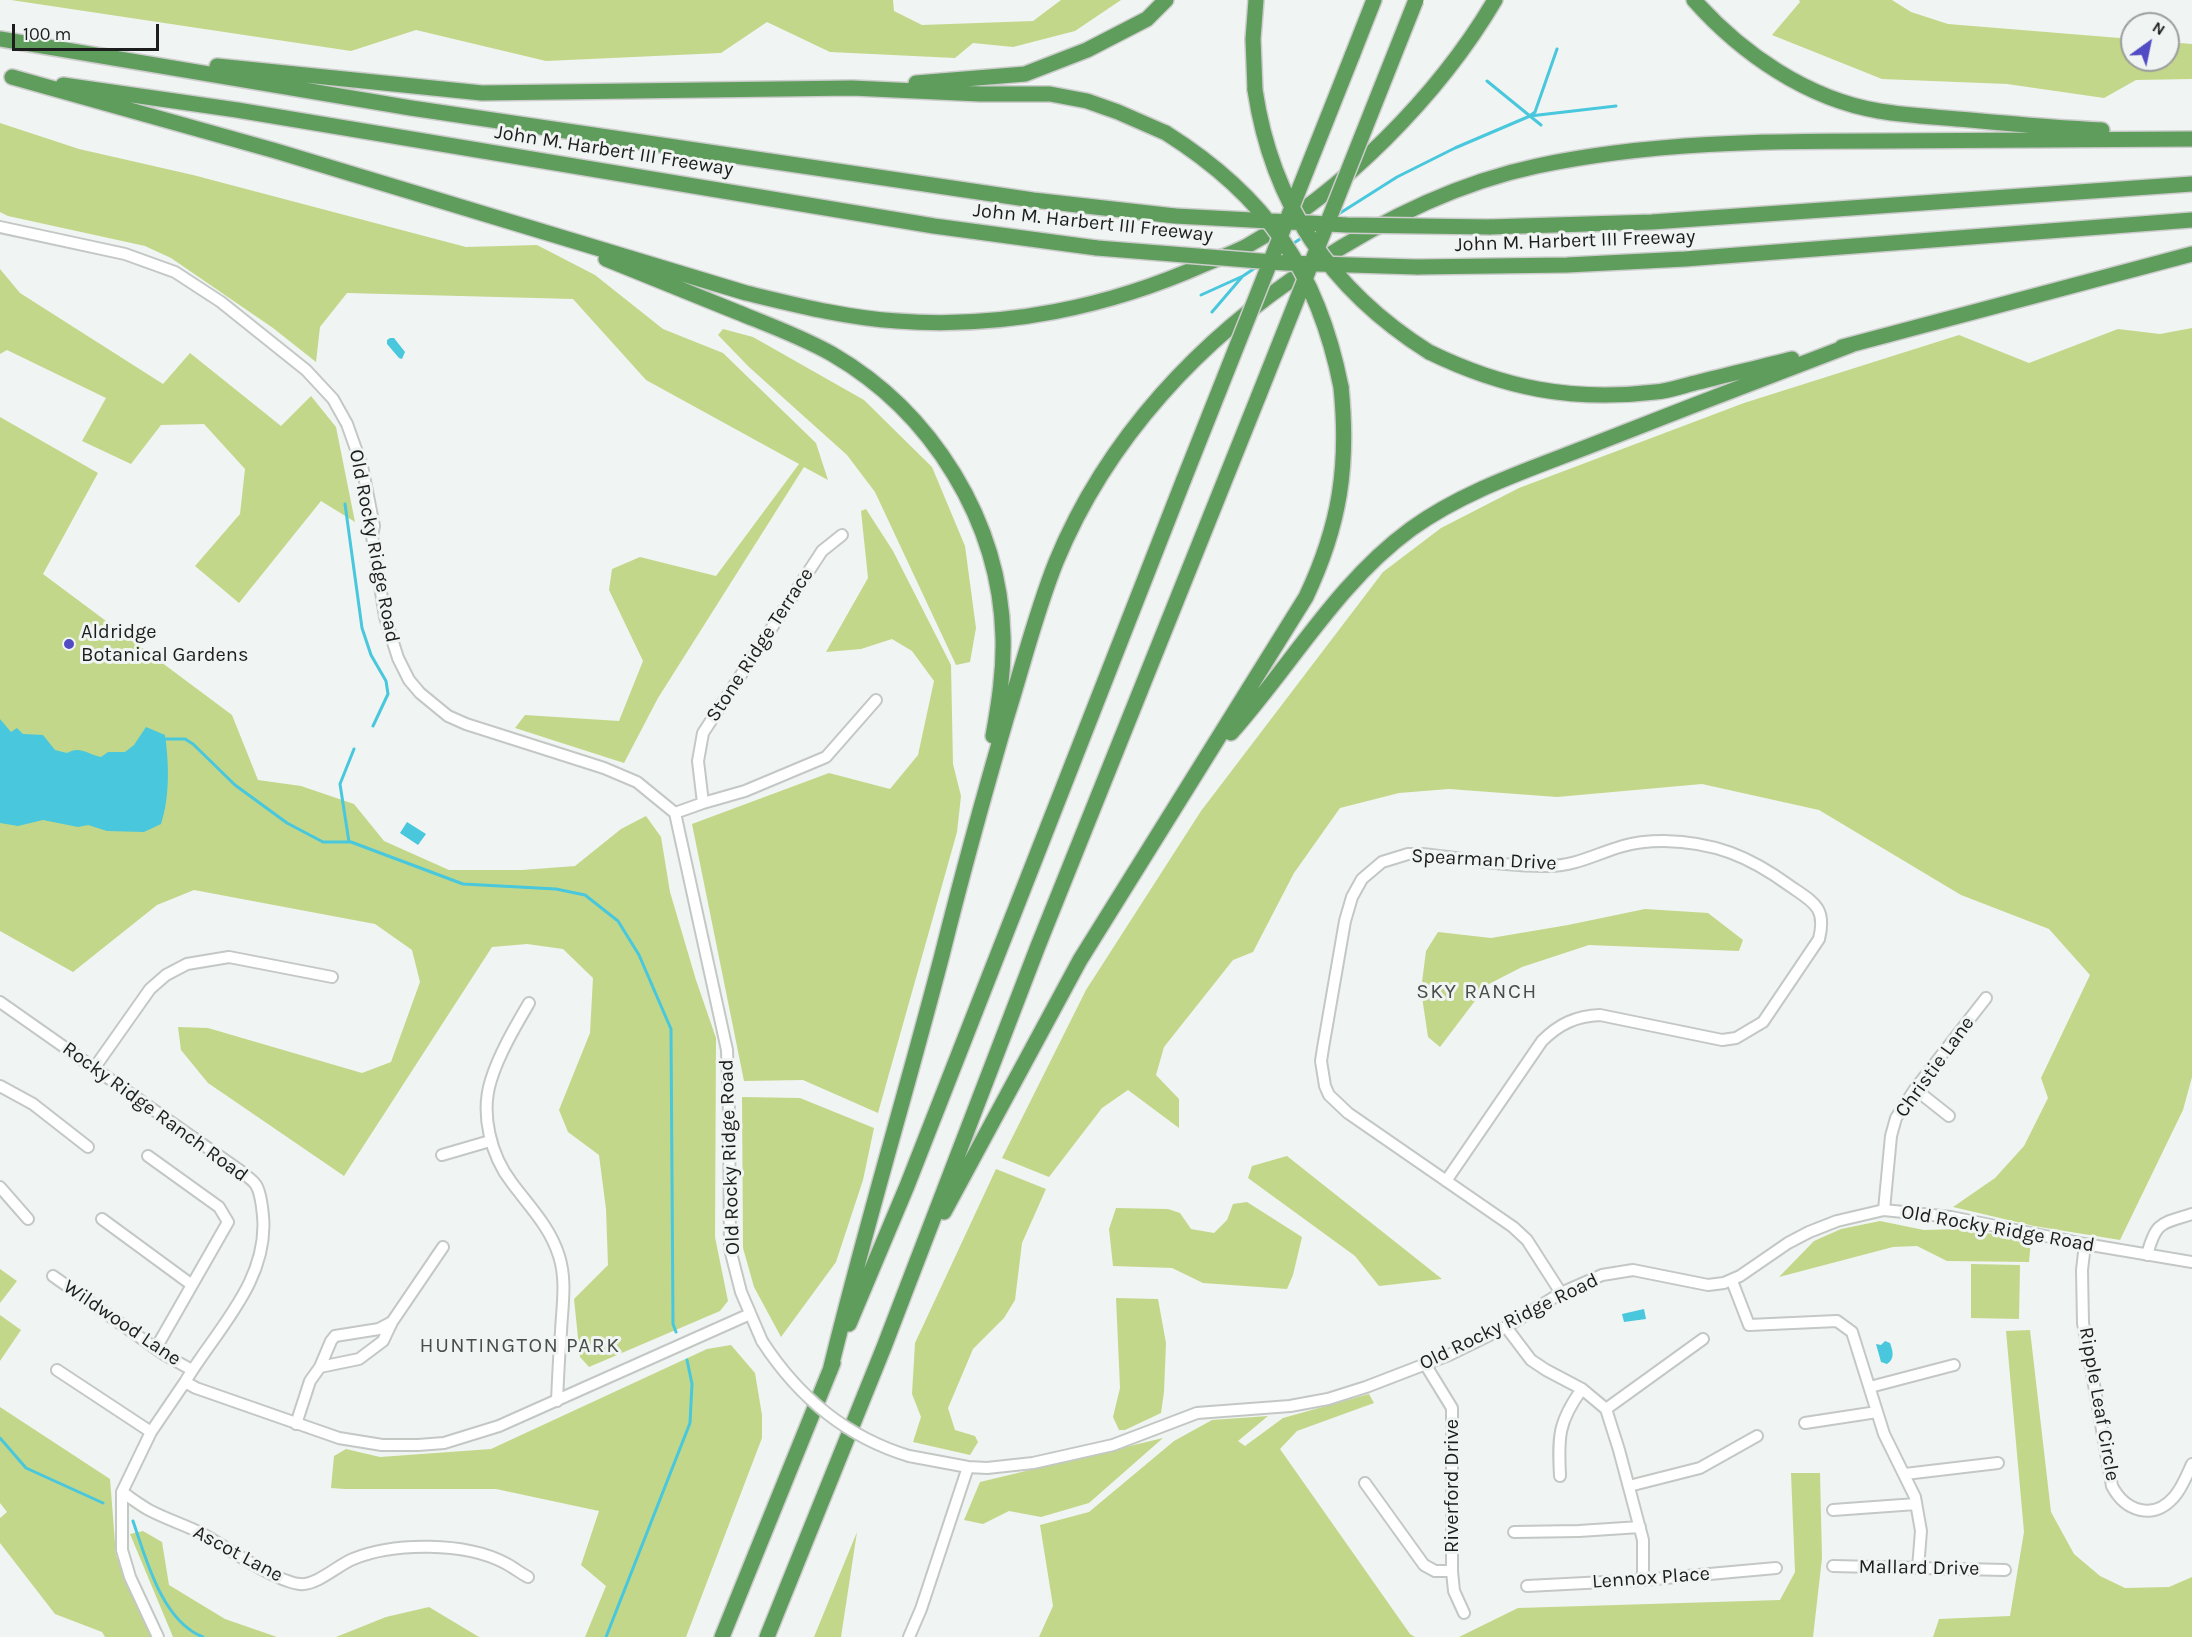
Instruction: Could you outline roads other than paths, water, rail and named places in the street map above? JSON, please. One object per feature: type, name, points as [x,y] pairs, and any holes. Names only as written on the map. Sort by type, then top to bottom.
[{"type":"highway","points":[[85,53],[482,93],[852,88],[1025,74],[1087,50],[1147,19],[1166,0]]},
{"type":"highway","points":[[1256,0],[1252,39],[1259,116],[1271,161],[1307,236],[1324,261],[1367,307],[1395,329],[1429,352],[1478,374],[1516,386],[1557,394],[1600,397],[1657,392],[1851,345],[2192,254]]},
{"type":"highway","points":[[722,1637],[907,1186],[1374,0]]},
{"type":"highway","points":[[767,1637],[1038,946],[1416,0]]},
{"type":"highway","points":[[6,76],[276,151],[804,308],[863,318],[932,323],[986,321],[1041,315],[1080,307],[1167,281],[1246,246],[1328,192],[1405,118],[1454,60],[1495,0]]},
{"type":"highway","points":[[1694,0],[1725,34],[1768,66],[1796,82],[1852,105],[1878,111],[1924,116],[2192,137]]},
{"type":"highway","name":"John M. Harbert III Freeway","points":[[0,39],[411,108],[1033,200],[1175,216],[1347,225],[1489,227],[1652,222],[2192,184]]},
{"type":"highway","name":"John M. Harbert III Freeway","points":[[6,76],[237,110],[934,226],[1097,248],[1285,263],[1417,267],[1567,265],[1684,260],[2192,220]]},
{"type":"highway","points":[[852,88],[980,94],[1050,94],[1087,101],[1166,133],[1213,165],[1240,188],[1267,218],[1291,252],[1311,287],[1324,319],[1341,387],[1345,428],[1342,479],[1333,527],[1320,567],[1306,597],[1080,960],[910,1276]]},
{"type":"highway","points":[[830,1371],[856,1266],[882,1181],[981,807],[1037,613],[1067,538],[1100,477],[1139,422],[1170,384],[1202,351],[1280,287],[1349,242],[1407,212],[1459,190],[1532,167],[1628,150],[1752,141],[2192,137]]},
{"type":"highway","points":[[531,228],[786,332],[832,354],[873,382],[898,404],[918,424],[939,451],[959,481],[984,534],[1001,610],[1003,666],[1000,698],[981,807]]},
{"type":"highway","points":[[1205,762],[1252,710],[1345,591],[1374,561],[1411,530],[1451,504],[1501,481],[1851,345]]},
{"type":"street","name":"Old Rocky Ridge Road","points":[[0,227],[125,254],[175,272],[221,302],[306,370],[333,399],[347,424],[362,466],[374,526],[372,536],[384,617],[398,658],[409,680],[420,693],[448,716],[482,731],[604,768],[638,782],[675,813],[727,1050],[730,1249],[741,1292],[762,1341],[793,1383],[832,1418],[868,1440],[909,1456],[968,1467],[1012,1466],[1082,1453],[1131,1439],[1197,1413],[1305,1404],[1350,1392],[1467,1347],[1506,1327],[1561,1293],[1591,1279],[1621,1271],[1643,1271],[1717,1285],[1732,1281],[1788,1243],[1809,1232],[1837,1221],[1884,1210],[1951,1217],[2085,1244],[2192,1262]]},
{"type":"street","name":"Stone Ridge Terrace","points":[[703,803],[698,760],[703,733],[822,551],[842,535]]},
{"type":"street","points":[[675,813],[745,791],[826,758],[876,700]]},
{"type":"street","name":"Spearman Drive","points":[[1446,1181],[1542,1041],[1564,1023],[1587,1015],[1600,1015],[1722,1040],[1736,1038],[1762,1022],[1819,939],[1822,925],[1821,912],[1816,904],[1774,874],[1743,856],[1727,850],[1692,843],[1634,843],[1586,860],[1558,866],[1408,854],[1372,868],[1357,887],[1345,921],[1321,1061],[1325,1086],[1329,1095],[1337,1104],[1446,1181],[1498,1216],[1527,1240],[1561,1293]]},
{"type":"street","points":[[95,1068],[150,990],[166,975],[187,964],[229,957],[332,977]]},
{"type":"street","name":"Christie Lane","points":[[1884,1210],[1893,1126],[1915,1089],[1986,998]]},
{"type":"street","name":"Rocky Ridge Ranch Road","points":[[0,1002],[243,1172],[256,1185],[262,1206],[263,1243],[257,1268],[243,1295],[151,1432],[122,1492]]},
{"type":"street","points":[[529,1003],[516,1024],[491,1080],[487,1100],[490,1141],[497,1158],[510,1181],[540,1216],[560,1257],[564,1284],[557,1401]]},
{"type":"street","points":[[0,1086],[33,1104],[88,1146]]},
{"type":"street","points":[[1915,1089],[1949,1116]]},
{"type":"street","points":[[442,1155],[490,1141]]},
{"type":"street","points":[[148,1156],[219,1207],[228,1222],[156,1348]]},
{"type":"street","points":[[0,1187],[28,1219]]},
{"type":"street","points":[[2148,1255],[2152,1238],[2160,1226],[2192,1214]]},
{"type":"street","points":[[102,1219],[192,1285]]},
{"type":"street","name":"Ripple Leaf Circle","points":[[2085,1244],[2082,1270],[2083,1323],[2112,1486],[2122,1502],[2131,1507],[2140,1510],[2156,1509],[2165,1505],[2177,1493],[2192,1464]]},
{"type":"street","points":[[320,1367],[359,1359],[372,1351],[382,1341],[392,1322],[443,1247]]},
{"type":"street","name":"Wildwood Lane","points":[[53,1276],[156,1348],[192,1370]]},
{"type":"street","points":[[1732,1281],[1749,1325],[1837,1321],[1852,1332],[1884,1434],[1905,1474],[1916,1504],[1921,1531],[1918,1568]]},
{"type":"street","points":[[185,1382],[226,1400],[297,1424],[361,1442],[418,1445],[464,1438],[499,1426],[750,1314]]},
{"type":"street","points":[[297,1424],[310,1381],[320,1367],[331,1341],[336,1336],[379,1329],[392,1322]]},
{"type":"street","points":[[1506,1327],[1531,1360],[1582,1389],[1606,1409],[1643,1540],[1643,1580]]},
{"type":"street","points":[[1606,1409],[1703,1339]]},
{"type":"street","name":"Riverford Drive","points":[[1425,1364],[1452,1408],[1452,1570],[1454,1591],[1464,1613]]},
{"type":"street","points":[[1870,1387],[1954,1365]]},
{"type":"street","points":[[57,1370],[151,1432]]},
{"type":"street","points":[[1560,1476],[1561,1425],[1569,1407],[1582,1389]]},
{"type":"street","points":[[1805,1423],[1877,1412]]},
{"type":"street","points":[[1629,1486],[1700,1468],[1757,1436]]},
{"type":"street","points":[[1905,1474],[1998,1463]]},
{"type":"street","points":[[909,1637],[921,1609],[968,1467]]},
{"type":"street","points":[[1365,1484],[1424,1565],[1435,1571],[1452,1570]]},
{"type":"street","points":[[122,1492],[122,1550],[130,1577],[158,1637]]},
{"type":"street","name":"Ascot Lane","points":[[122,1492],[148,1509],[201,1533],[278,1577],[299,1584],[310,1583],[351,1560],[373,1552],[409,1547],[476,1552],[504,1562],[528,1578]]},
{"type":"street","points":[[1833,1510],[1916,1504]]},
{"type":"street","points":[[1514,1532],[1640,1527]]},
{"type":"street","name":"Mallard Drive","points":[[1833,1566],[2006,1570]]},
{"type":"street","name":"Lennox Place","points":[[1527,1586],[1643,1580],[1776,1568]]},
{"type":"water","points":[[390,338],[394,338],[405,352],[402,359],[387,344]]},
{"type":"water","points":[[0,719],[11,732],[17,728],[23,734],[43,735],[55,750],[67,753],[80,750],[101,757],[108,752],[125,752],[134,745],[146,727],[165,735],[168,780],[161,824],[144,832],[107,831],[88,825],[78,827],[43,820],[18,826],[0,823]]},
{"type":"water","points":[[407,822],[426,834],[418,845],[400,833]]},
{"type":"water","points":[[1644,1309],[1646,1319],[1624,1322],[1622,1314]]},
{"type":"water","points":[[1885,1341],[1890,1343],[1892,1352],[1891,1360],[1887,1364],[1881,1362],[1876,1344],[1881,1345]]},
{"type":"waterway","points":[[1531,115],[1535,112],[1557,49]]},
{"type":"waterway","points":[[1487,81],[1541,125]]},
{"type":"waterway","points":[[1337,215],[1397,177],[1455,148],[1530,116],[1616,106]]},
{"type":"waterway","points":[[1291,245],[1303,237]]},
{"type":"waterway","points":[[1201,295],[1243,276],[1258,266]]},
{"type":"waterway","points":[[1212,312],[1242,277]]},
{"type":"waterway","points":[[345,504],[362,628],[371,655],[386,681],[388,694],[373,726]]},
{"type":"waterway","points":[[166,739],[185,739],[193,744],[235,785],[287,823],[323,842],[351,842],[463,884],[556,889],[585,895],[618,921],[639,955],[671,1029],[673,1324],[676,1332]]},
{"type":"waterway","points":[[349,842],[340,784],[354,749]]},
{"type":"waterway","points":[[606,1637],[690,1423],[692,1384],[687,1360]]},
{"type":"waterway","points":[[0,1438],[26,1468],[103,1503]]},
{"type":"waterway","points":[[133,1521],[150,1570],[166,1603],[189,1629],[203,1637]]},
{"type":"place","name":"Aldridge Botanical Gardens","points":[[69,644]]},
{"type":"district","name":"SKY RANCH","points":[[1477,992]]},
{"type":"district","name":"HUNTINGTON PARK","points":[[520,1346]]}]
